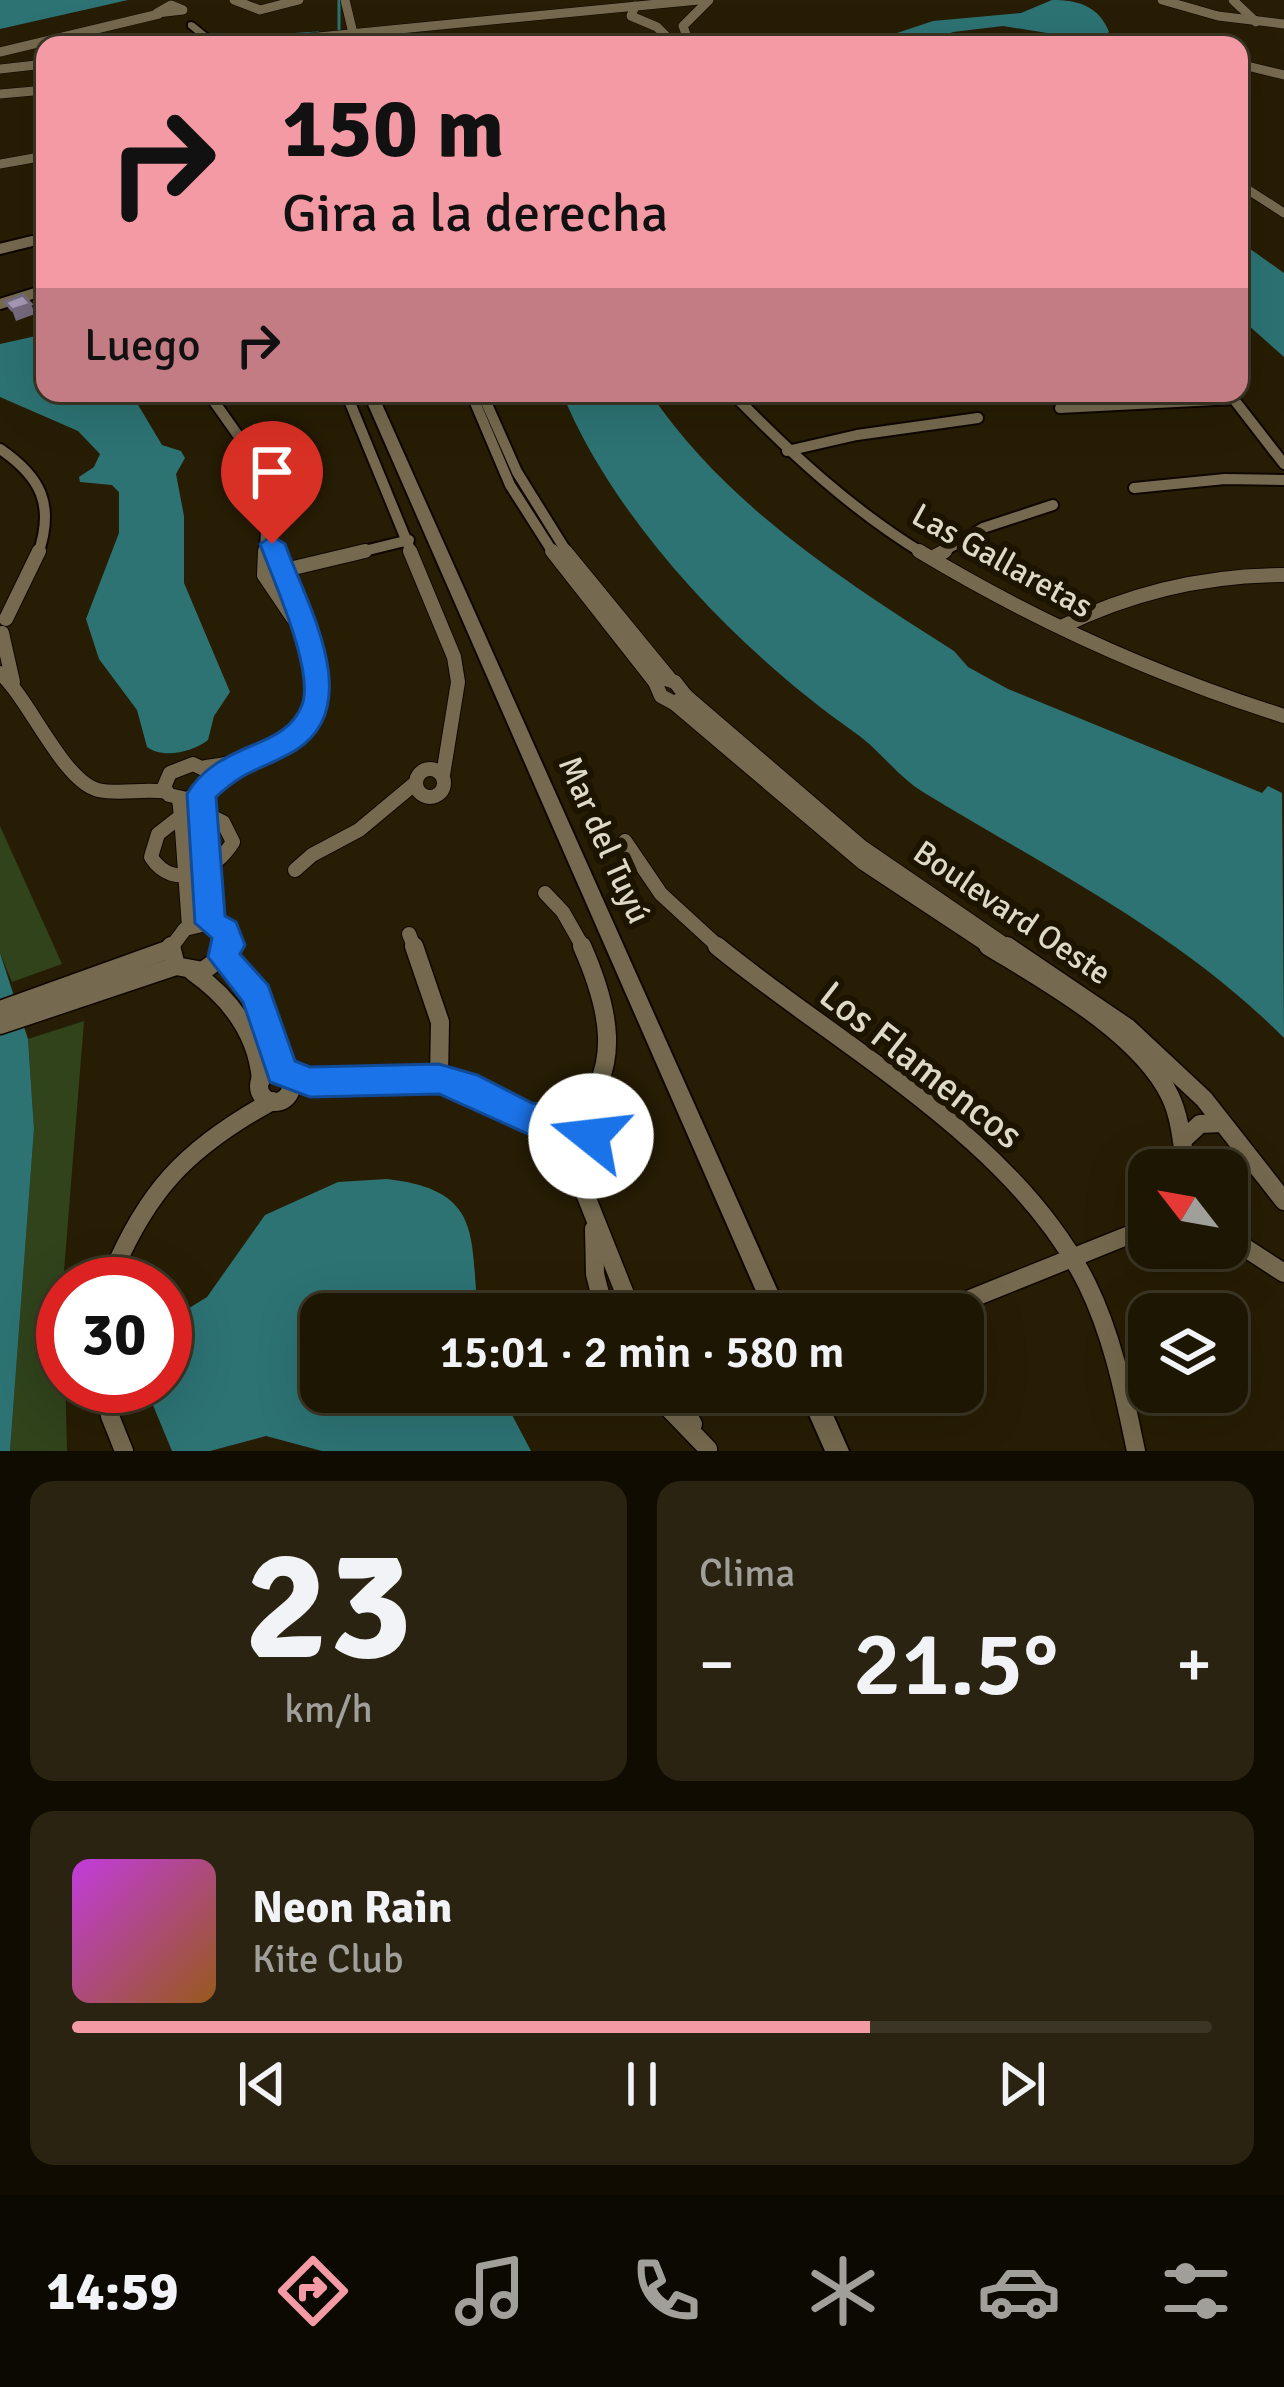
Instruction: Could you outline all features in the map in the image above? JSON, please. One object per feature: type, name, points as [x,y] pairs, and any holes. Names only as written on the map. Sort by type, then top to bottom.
[{"type":"street","points":[[171,16],[197,0]]},
{"type":"street","points":[[234,0],[260,10],[299,0]]},
{"type":"street","points":[[345,0],[353,33]]},
{"type":"street","points":[[324,36],[633,11],[699,0]]},
{"type":"street","points":[[686,36],[683,31],[691,14],[709,0]]},
{"type":"street","points":[[1162,0],[1284,24]]},
{"type":"street","points":[[1233,0],[1256,22]]},
{"type":"street","points":[[679,2],[691,14]]},
{"type":"street","points":[[159,14],[163,6],[183,9],[208,36]]},
{"type":"street","points":[[633,11],[664,36]]},
{"type":"street","points":[[67,36],[159,14],[196,23]]},
{"type":"street","points":[[645,21],[691,14]]},
{"type":"street","points":[[0,52],[36,43]]},
{"type":"street","points":[[0,67],[36,64]]},
{"type":"street","points":[[1248,66],[1284,78]]},
{"type":"street","points":[[0,94],[36,91]]},
{"type":"street","points":[[0,164],[36,158]]},
{"type":"street","points":[[1248,192],[1284,216]]},
{"type":"street","points":[[0,249],[36,240]]},
{"type":"street","points":[[0,304],[36,293]]},
{"type":"street","points":[[0,448],[32,470],[48,510],[44,544],[2,622],[7,677],[46,723],[75,779],[98,790],[170,789],[206,781],[285,743],[302,730],[318,703],[314,664],[296,622],[242,441],[218,402]]},
{"type":"street","points":[[350,402],[410,540],[458,670],[443,789],[387,809]]},
{"type":"street","name":"Mar del Tuyú","points":[[374,402],[768,1293]]},
{"type":"street","points":[[476,402],[498,446]]},
{"type":"street","points":[[485,402],[498,446]]},
{"type":"street","name":"Las Gallaretas","points":[[740,402],[788,452],[932,558],[1060,627],[1198,686],[1284,716]]},
{"type":"street","points":[[1060,408],[1146,402]]},
{"type":"street","points":[[1237,402],[1284,464]]},
{"type":"street","points":[[788,452],[857,435],[978,418]]},
{"type":"street","name":"Boulevard Oeste","points":[[498,446],[544,531],[662,680],[657,693],[680,699],[896,879],[1179,1073],[1241,1142],[1284,1201]]},
{"type":"street","points":[[1134,488],[1225,479],[1284,480]]},
{"type":"street","points":[[932,558],[983,528],[1053,505]]},
{"type":"street","points":[[266,526],[264,575],[296,622]]},
{"type":"street","points":[[264,575],[410,540]]},
{"type":"street","points":[[1060,627],[1145,592],[1207,580],[1284,575]]},
{"type":"street","points":[[296,870],[387,809],[417,779],[448,732]]},
{"type":"street","points":[[170,789],[185,764],[206,781]]},
{"type":"street","points":[[417,779],[443,775]]},
{"type":"street","points":[[417,779],[417,792],[431,795]]},
{"type":"street","points":[[206,781],[210,923]]},
{"type":"street","points":[[170,789],[181,816],[189,926]]},
{"type":"street","points":[[205,813],[223,822],[233,842],[229,854],[206,872],[186,878],[167,873],[151,857],[158,834],[181,816],[205,813]]},
{"type":"street","name":"Los Flamencos","points":[[625,841],[653,886],[726,952],[998,1162],[1053,1225],[1110,1334],[1124,1379],[1136,1451]]},
{"type":"street","points":[[544,893],[565,911],[601,998],[608,1042],[584,1191]]},
{"type":"street","points":[[0,1010],[33,1006],[179,962],[212,967],[224,957],[229,937],[210,923],[189,926],[176,936],[179,962],[238,1018],[254,1043],[260,1094],[283,1086],[356,1077],[439,1079],[465,1085],[528,1119],[556,1147],[584,1191],[623,1293]]},
{"type":"street","points":[[409,934],[444,1026],[446,1053],[439,1079]]},
{"type":"street","points":[[224,957],[260,1003],[283,1086]]},
{"type":"street","name":"Boulevard Oeste","points":[[1081,1002],[1147,1063],[1166,1089],[1185,1149]]},
{"type":"street","points":[[238,1018],[260,1003]]},
{"type":"street","points":[[0,1025],[33,1006]]},
{"type":"street","points":[[260,1082],[283,1086]]},
{"type":"street","points":[[231,1122],[252,1101],[260,1082]]},
{"type":"street","points":[[556,1147],[554,1132],[590,1107],[604,1082]]},
{"type":"street","points":[[118,1257],[130,1225],[187,1154],[283,1086]]},
{"type":"street","points":[[528,1119],[583,1123],[591,1140]]},
{"type":"street","points":[[1185,1138],[1192,1126],[1208,1120],[1221,1123]]},
{"type":"street","points":[[556,1147],[576,1155],[591,1140]]},
{"type":"street","points":[[594,1218],[599,1293]]},
{"type":"street","points":[[984,1293],[1128,1235]]},
{"type":"street","points":[[1248,1248],[1282,1268]]},
{"type":"street","points":[[601,1293],[619,1285]]},
{"type":"street","points":[[110,1413],[124,1451]]},
{"type":"street","points":[[673,1413],[709,1450]]},
{"type":"street","points":[[687,1413],[709,1450]]},
{"type":"street","points":[[820,1413],[837,1451]]},
{"type":"green space","points":[[0,826],[62,964],[12,982],[0,953]]},
{"type":"green space","points":[[84,1021],[65,1257],[36,1257],[36,1413],[66,1413],[67,1451],[10,1451],[34,1129],[28,1039]]},
{"type":"water","points":[[0,0],[128,0],[0,29]]},
{"type":"water","points":[[1052,0],[1070,1],[1100,16],[1109,32],[1066,36],[1003,26],[945,36],[888,36],[933,21],[1021,13]]},
{"type":"water","points":[[1248,247],[1284,273],[1284,357],[1248,325]]},
{"type":"water","points":[[36,336],[36,402],[136,402],[162,445],[181,451],[185,458],[176,474],[184,516],[184,583],[230,692],[214,716],[208,740],[194,748],[169,753],[147,747],[137,710],[99,659],[86,619],[119,533],[119,492],[112,485],[80,482],[79,477],[94,467],[100,454],[78,431],[0,397],[0,344]]},
{"type":"water","points":[[566,402],[657,402],[714,471],[750,505],[829,568],[954,651],[968,667],[1008,689],[1262,793],[1268,786],[1282,793],[1284,1038],[1244,1000],[1157,934],[914,786],[769,665],[649,538],[585,442]]},
{"type":"water","points":[[0,953],[28,1039],[34,1129],[10,1451],[0,1451]]},
{"type":"water","points":[[387,1179],[418,1185],[456,1206],[471,1240],[476,1293],[300,1293],[300,1413],[511,1413],[531,1451],[322,1451],[266,1436],[210,1451],[172,1451],[156,1413],[192,1413],[192,1306],[207,1297],[265,1215],[338,1182]]},
{"type":"building","points":[[23,295],[31,304],[12,310],[5,302]]},
{"type":"waterway","points":[[339,0],[339,30]]},
{"type":"waterway","points":[[271,36],[318,33]]},
{"type":"route","points":[[272,544],[314,664],[318,703],[302,730],[265,755],[231,766],[201,794],[210,923],[229,937],[224,957],[257,995],[281,1071],[310,1082],[356,1077],[439,1079],[465,1085],[528,1119],[578,1121],[591,1136]]}]
